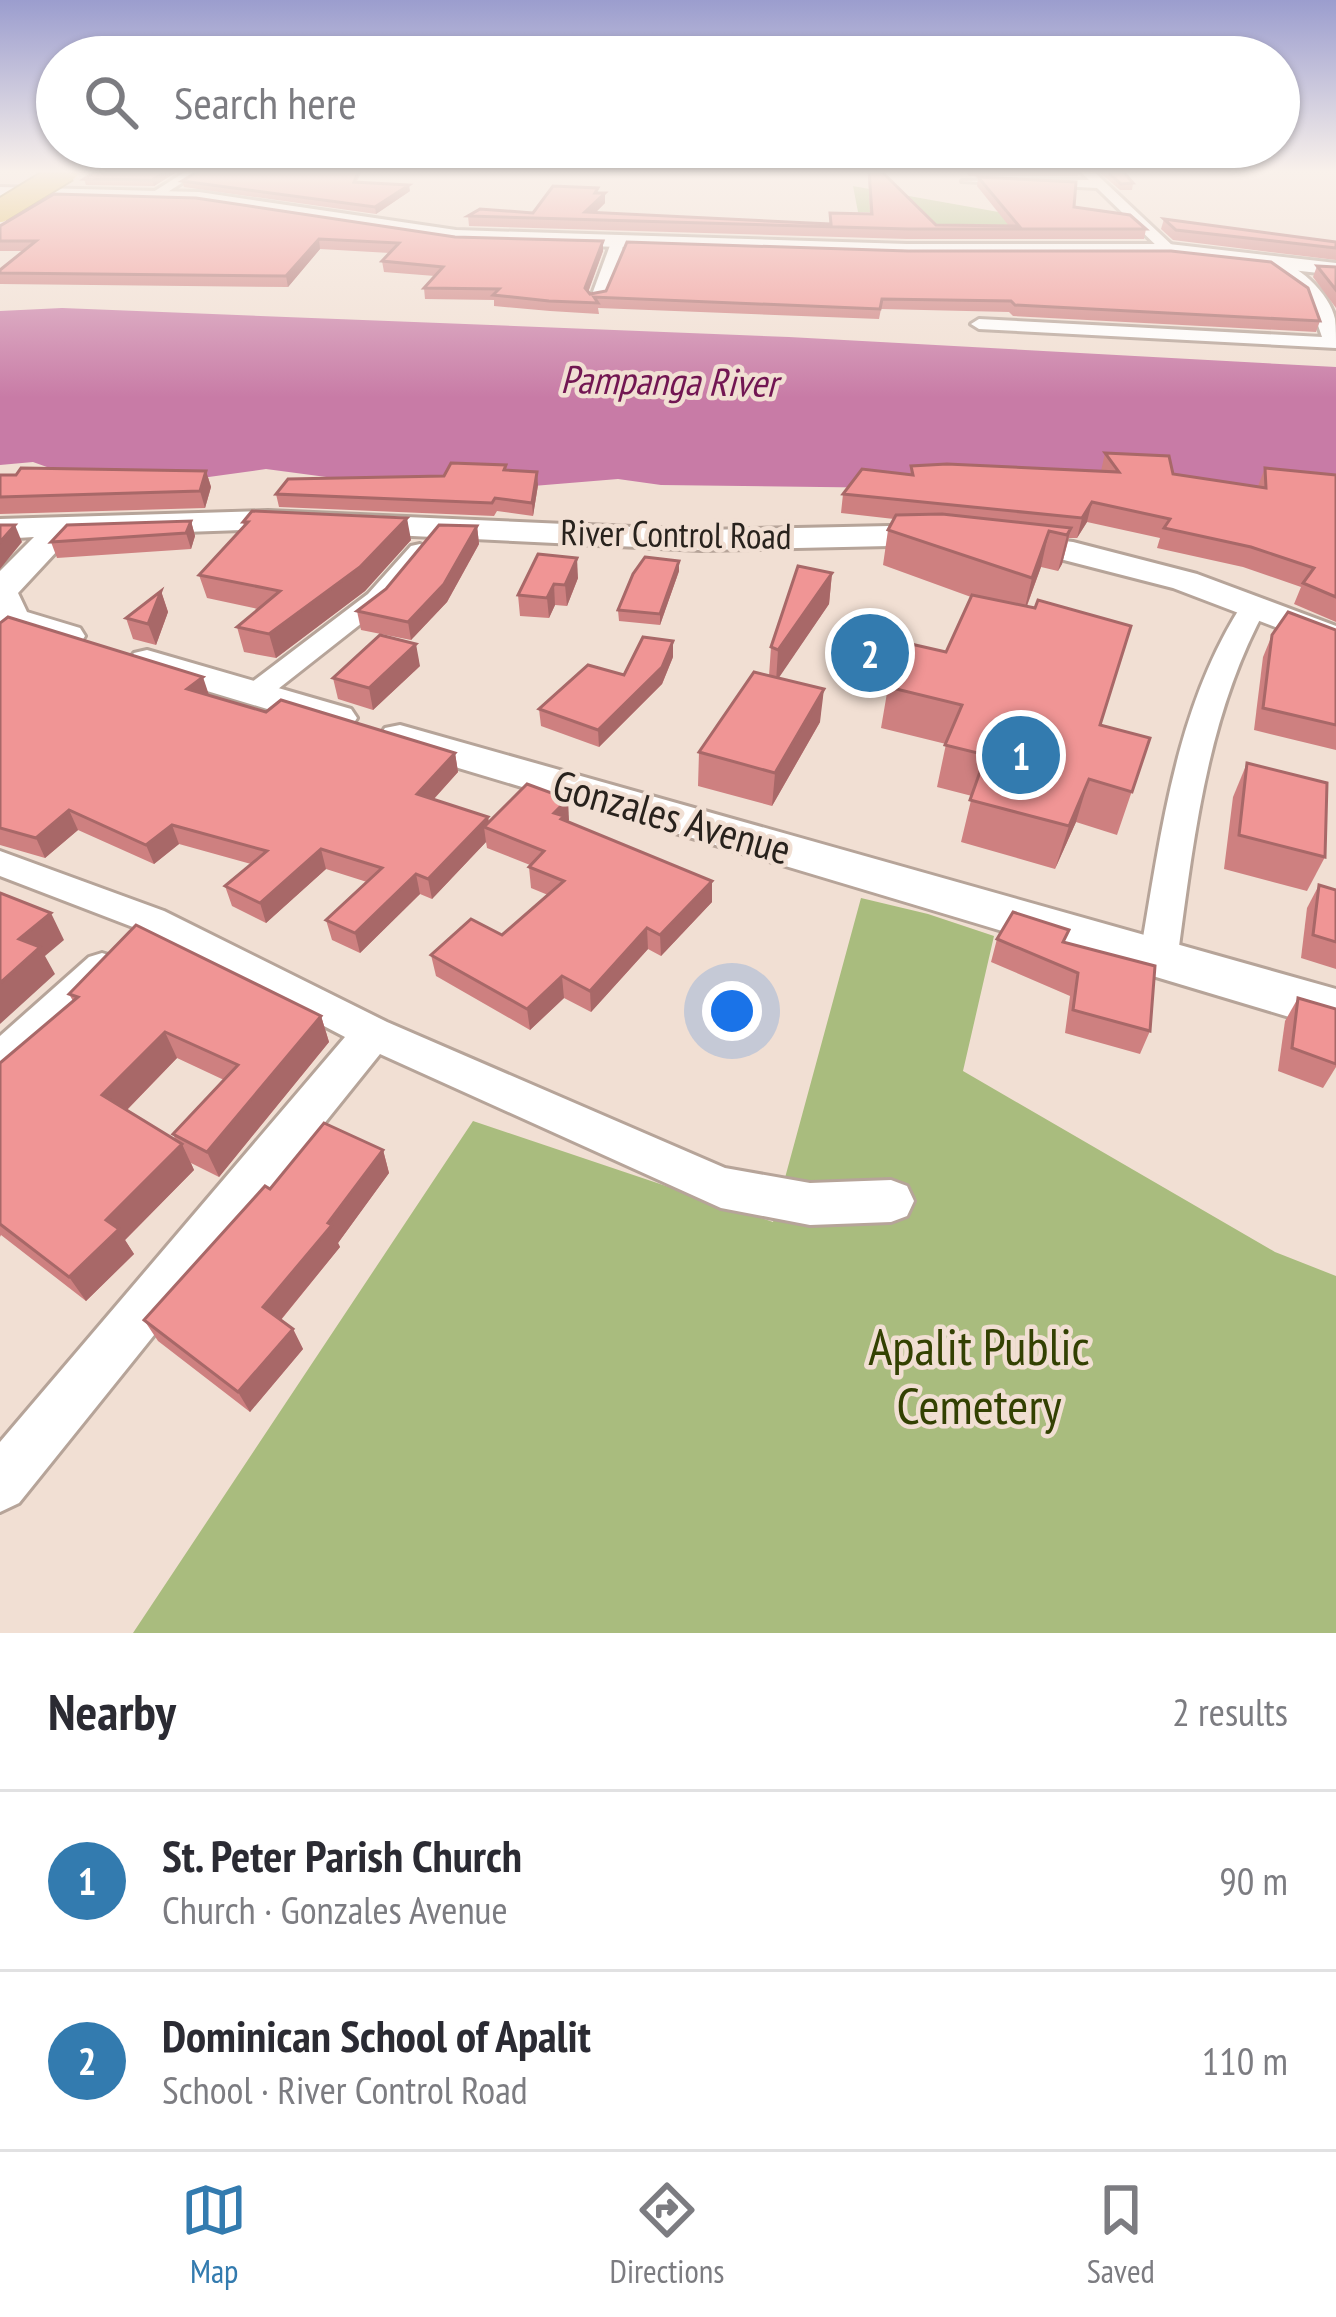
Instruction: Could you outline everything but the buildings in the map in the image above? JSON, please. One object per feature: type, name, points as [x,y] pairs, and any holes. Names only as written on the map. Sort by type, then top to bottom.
[{"type":"street","points":[[596,297],[616,246]]},
{"type":"street","points":[[750,246],[1169,250],[1336,269]]},
{"type":"street","points":[[1165,246],[1169,250]]},
{"type":"street","points":[[980,324],[1334,343],[1329,310],[1322,300],[1270,261]]},
{"type":"street","name":"River Control Road","points":[[0,529],[268,520],[701,540],[936,535],[1061,549],[1185,581],[1336,639]]},
{"type":"street","points":[[2,608],[63,526]]},
{"type":"street","points":[[254,694],[377,599],[426,544]]},
{"type":"street","points":[[1158,961],[1193,759],[1226,649],[1254,606]]},
{"type":"street","name":"Gonzales Avenue","points":[[2,608],[254,694],[1336,1010]]},
{"type":"street","points":[[0,863],[151,920],[373,1033],[721,1188],[810,1204],[891,1201]]},
{"type":"street","points":[[0,1061],[151,920]]},
{"type":"street","points":[[0,1484],[373,1033]]},
{"type":"green space","name":"Apalit Public Cemetery","points":[[861,898],[994,936],[963,1071],[1275,1252],[1336,1276],[1336,1633],[133,1633],[473,1121],[773,1222]]},
{"type":"water","name":"Pampanga River","points":[[62,308],[789,337],[1336,367],[1336,502],[1142,491],[661,485],[618,479],[533,486],[364,482],[266,469],[165,483],[72,476],[33,462],[0,465],[0,311]]},
{"type":"place","name":"Dominican School of Apalit","points":[[870,653]]},
{"type":"place","name":"St. Peter Parish Church","points":[[1021,755]]}]
